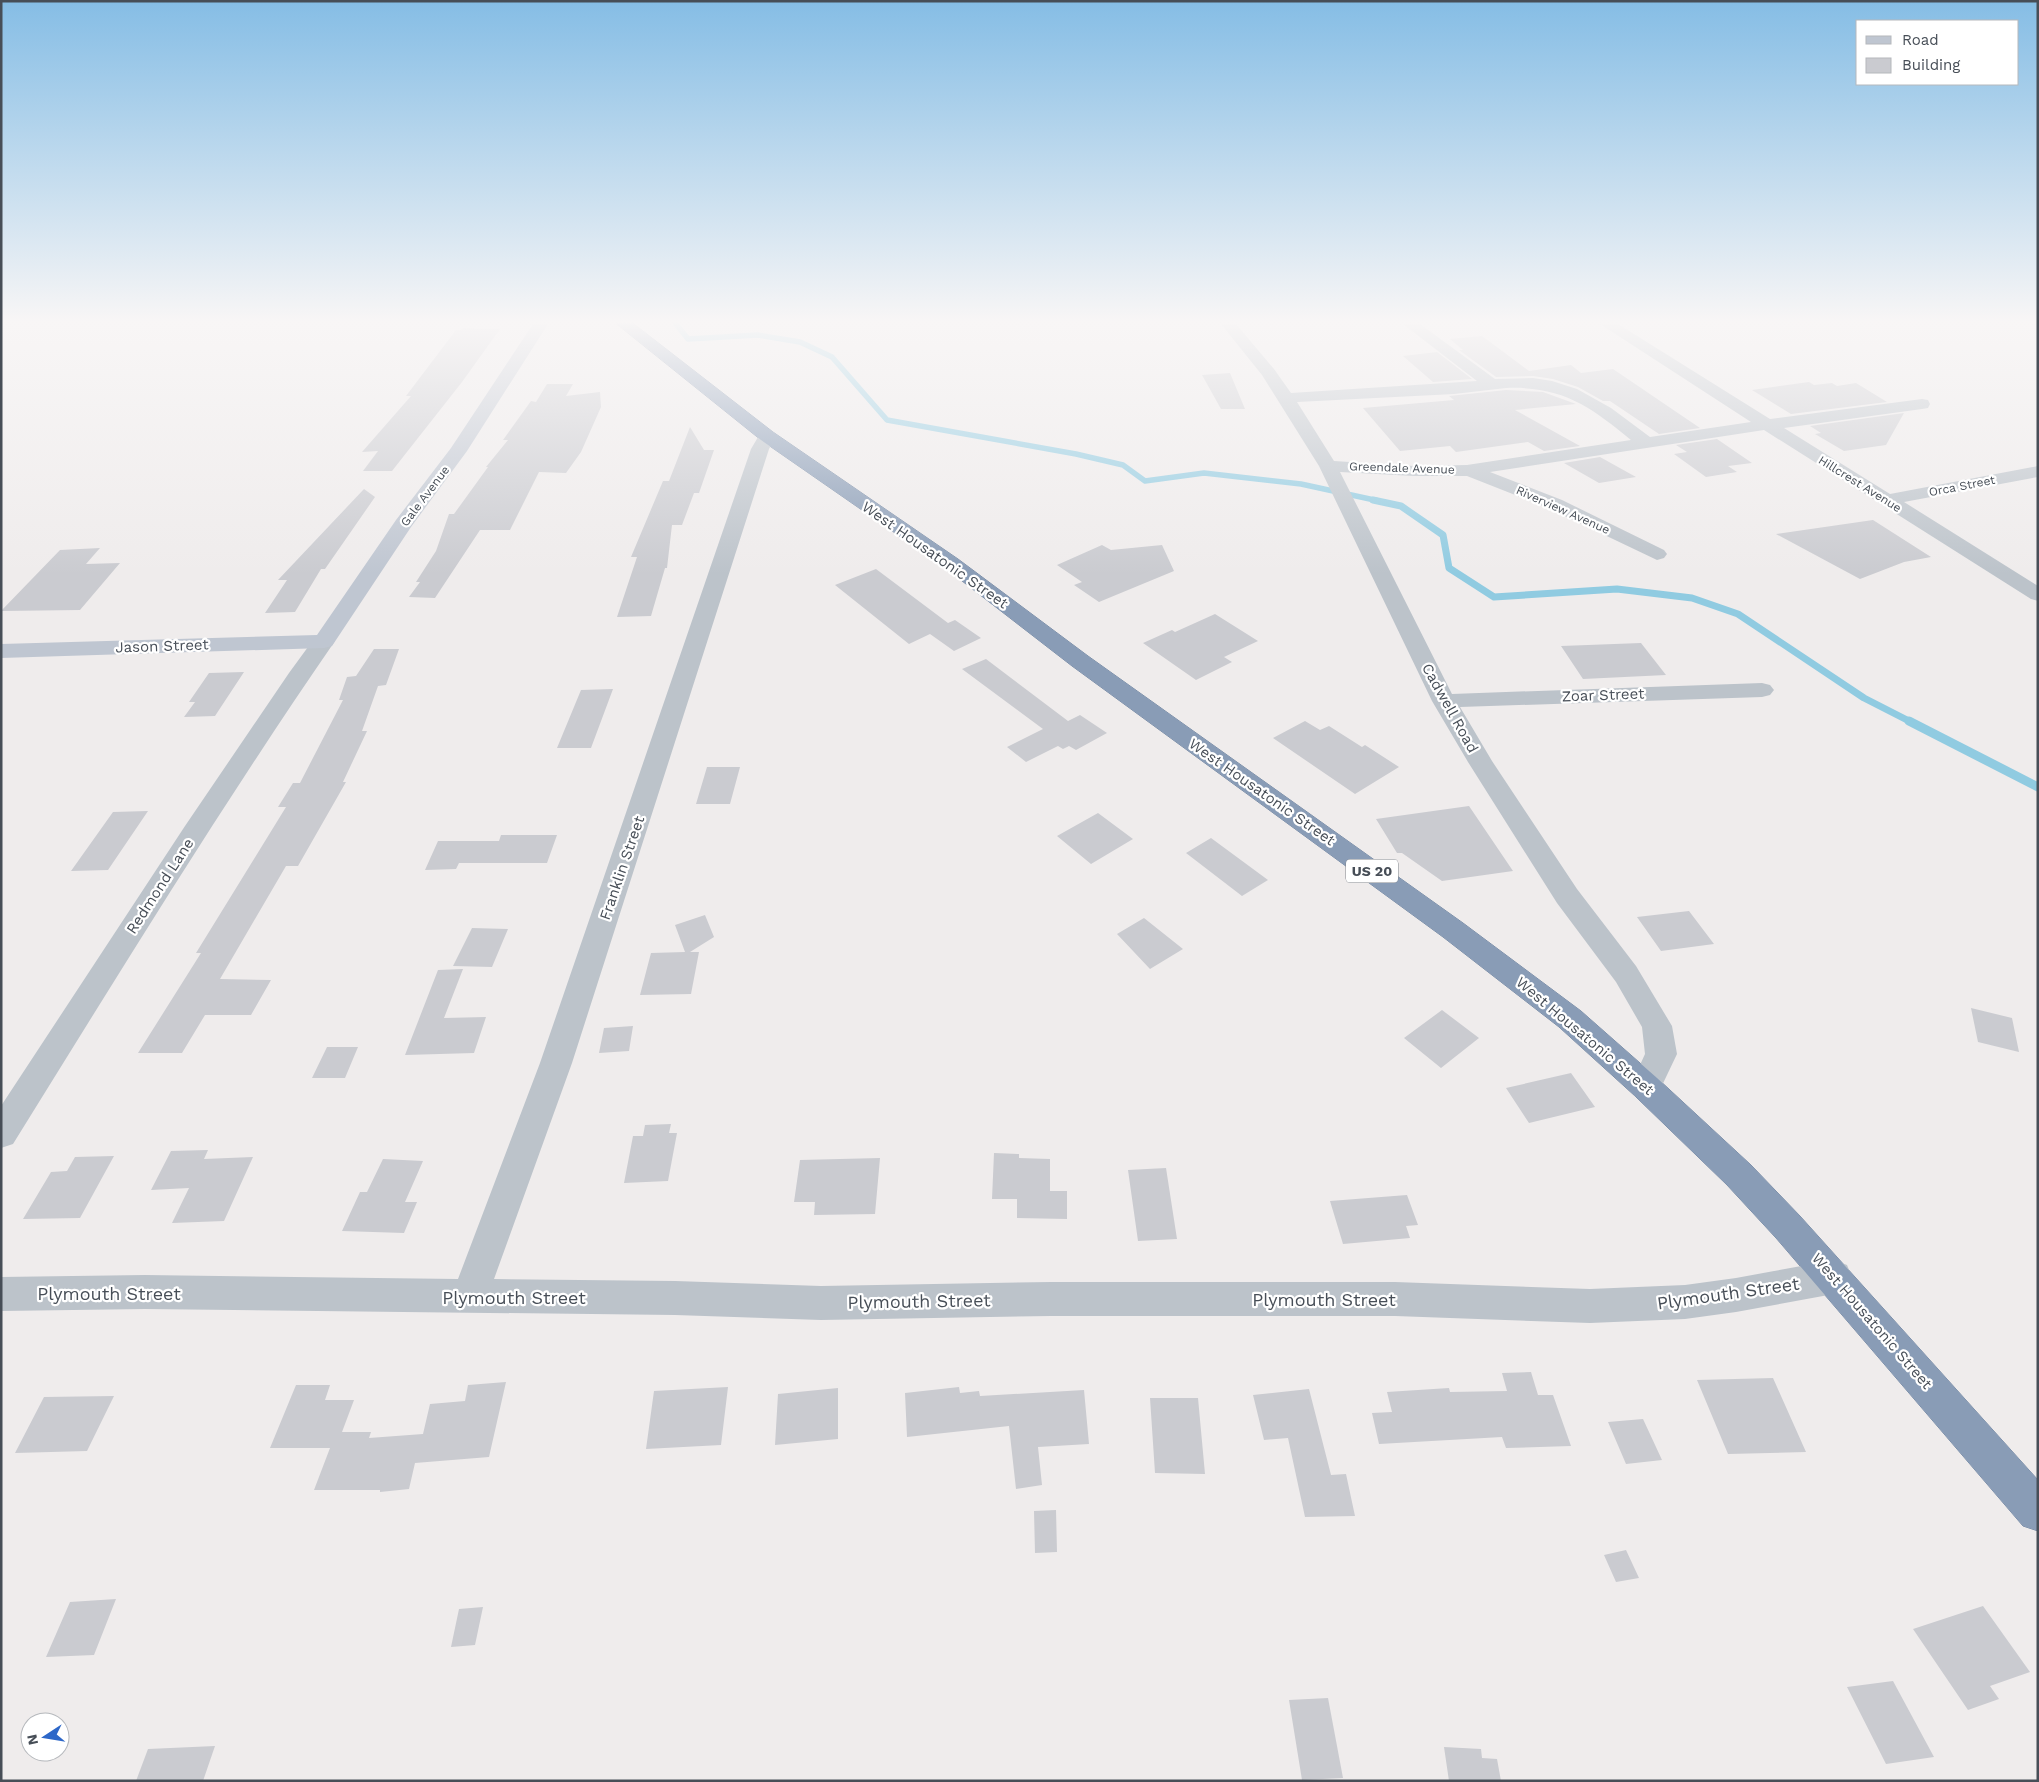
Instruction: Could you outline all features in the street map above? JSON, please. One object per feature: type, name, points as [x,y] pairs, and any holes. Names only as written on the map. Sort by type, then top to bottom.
[{"type":"highway","name":"West Housatonic Street","points":[[730,407],[767,436],[951,563],[1080,661],[1453,930],[1570,1019],[1646,1087],[1739,1175],[1834,1277],[2038,1511]]},
{"type":"street","name":"Gale Avenue","points":[[324,641],[403,524],[458,451],[487,407]]},
{"type":"street","name":"Cadwell Road","points":[[1292,407],[1328,466],[1444,701],[1480,762],[1566,896],[1626,974],[1657,1026],[1660,1054],[1646,1087]]},
{"type":"street","points":[[1596,407],[1646,443]]},
{"type":"street","name":"Hillcrest Avenue","points":[[1738,407],[2035,591]]},
{"type":"street","name":"Greendale Avenue","points":[[1328,466],[1414,471],[1467,470],[1899,407]]},
{"type":"street","name":"Franklin Street","points":[[469,1297],[556,1063],[760,449],[767,436]]},
{"type":"street","name":"Riverview Avenue","points":[[1467,470],[1555,504],[1657,554]]},
{"type":"street","name":"Orca Street","points":[[1886,500],[2038,471]]},
{"type":"street","name":"Jason Street","points":[[1,651],[324,641]]},
{"type":"street","name":"Redmond Lane","points":[[1,1134],[194,832],[300,673],[324,641]]},
{"type":"street","name":"Zoar Street","points":[[1444,701],[1762,690]]},
{"type":"street","name":"Plymouth Street","points":[[1,1294],[155,1292],[675,1298],[822,1303],[1060,1298],[1395,1299],[1590,1306],[1685,1302],[1736,1295],[1834,1277]]},
{"type":"building","points":[[401,407],[442,407],[392,471],[363,471],[378,451],[362,452]]},
{"type":"building","points":[[527,407],[601,407],[581,452],[566,473],[539,472],[510,530],[480,530],[435,598],[409,597],[420,582],[416,582],[436,551],[449,514],[454,514],[488,467],[486,467],[508,440],[503,440]]},
{"type":"building","points":[[1220,407],[1244,407],[1245,409],[1221,409]]},
{"type":"building","points":[[1544,407],[1515,410],[1580,446],[1544,451],[1528,442],[1456,452],[1450,446],[1400,451],[1363,408]]},
{"type":"building","points":[[1619,407],[1669,407],[1700,428],[1659,434]]},
{"type":"building","points":[[1780,407],[1846,407],[1791,414]]},
{"type":"building","points":[[1904,413],[1886,445],[1844,451],[1815,434],[1821,433],[1810,426]]},
{"type":"building","points":[[690,427],[704,450],[714,450],[699,493],[694,493],[682,525],[672,525],[667,568],[665,568],[651,616],[617,617],[637,557],[631,557],[663,481],[669,481]]},
{"type":"building","points":[[1717,439],[1752,463],[1728,466],[1737,472],[1706,477],[1674,454],[1687,452],[1676,445]]},
{"type":"building","points":[[1600,457],[1636,477],[1599,483],[1564,463]]},
{"type":"building","points":[[364,489],[375,497],[325,569],[321,569],[295,612],[265,613],[287,580],[278,580]]},
{"type":"building","points":[[1873,520],[1931,557],[1904,562],[1860,579],[1776,534]]},
{"type":"building","points":[[1102,545],[1111,550],[1162,545],[1174,571],[1099,602],[1074,585],[1082,582],[1057,565]]},
{"type":"building","points":[[100,548],[86,564],[120,563],[80,610],[1,611],[60,550]]},
{"type":"building","points":[[876,569],[948,623],[955,620],[981,638],[954,651],[930,634],[909,644],[835,585]]},
{"type":"building","points":[[1215,614],[1258,641],[1224,657],[1232,662],[1196,680],[1143,643],[1172,630],[1175,632]]},
{"type":"building","points":[[1641,643],[1666,675],[1583,679],[1561,646]]},
{"type":"building","points":[[374,649],[399,649],[386,685],[378,686],[362,731],[367,731],[343,782],[346,782],[298,866],[286,866],[220,979],[271,980],[251,1015],[205,1015],[182,1053],[138,1053],[201,953],[196,953],[286,807],[278,807],[293,783],[300,783],[343,700],[339,700],[347,677],[356,676]]},
{"type":"building","points":[[986,659],[1068,721],[1080,715],[1107,733],[1076,750],[1069,746],[1063,749],[1058,746],[1026,762],[1007,747],[1043,729],[962,669]]},
{"type":"building","points":[[244,672],[215,716],[184,717],[195,702],[189,702],[209,673]]},
{"type":"building","points":[[613,689],[591,748],[557,748],[581,690]]},
{"type":"building","points":[[1305,721],[1320,730],[1329,726],[1362,747],[1365,745],[1399,767],[1355,794],[1273,738]]},
{"type":"building","points":[[707,767],[740,767],[730,804],[696,804]]},
{"type":"building","points":[[1469,806],[1513,871],[1442,881],[1402,853],[1397,853],[1376,819]]},
{"type":"building","points":[[148,811],[108,870],[71,871],[113,812]]},
{"type":"building","points":[[1098,813],[1133,839],[1091,864],[1057,836]]},
{"type":"building","points":[[501,835],[557,835],[547,863],[459,863],[456,869],[425,870],[438,841],[499,841]]},
{"type":"building","points":[[1211,838],[1268,880],[1242,896],[1186,853]]},
{"type":"building","points":[[1689,911],[1714,944],[1661,951],[1637,917]]},
{"type":"building","points":[[705,915],[714,937],[690,952],[699,952],[691,994],[640,995],[651,953],[685,952],[675,925]]},
{"type":"building","points":[[1144,918],[1183,949],[1150,969],[1117,934]]},
{"type":"building","points":[[472,928],[508,929],[492,967],[453,966]]},
{"type":"building","points":[[463,969],[444,1018],[486,1017],[474,1053],[405,1055],[438,970]]},
{"type":"building","points":[[1971,1008],[2012,1018],[2019,1052],[1978,1042]]},
{"type":"building","points":[[1442,1010],[1479,1038],[1441,1068],[1404,1038]]},
{"type":"building","points":[[633,1026],[629,1051],[599,1053],[604,1028]]},
{"type":"building","points":[[327,1047],[358,1047],[345,1078],[312,1078]]},
{"type":"building","points":[[1571,1073],[1595,1107],[1529,1123],[1506,1088]]},
{"type":"building","points":[[671,1124],[669,1133],[677,1133],[668,1181],[624,1183],[633,1136],[643,1136],[645,1125]]},
{"type":"building","points":[[208,1150],[204,1159],[253,1157],[224,1221],[172,1223],[189,1188],[151,1190],[171,1151]]},
{"type":"building","points":[[994,1153],[1019,1154],[1019,1158],[1050,1159],[1050,1191],[1067,1191],[1067,1219],[1017,1218],[1017,1199],[992,1199]]},
{"type":"building","points":[[114,1156],[80,1218],[23,1219],[51,1172],[67,1171],[75,1157]]},
{"type":"building","points":[[880,1158],[875,1214],[814,1215],[815,1202],[794,1202],[800,1160]]},
{"type":"building","points":[[383,1159],[423,1161],[405,1202],[417,1202],[404,1233],[342,1231],[360,1192],[367,1192]]},
{"type":"building","points":[[1166,1168],[1177,1239],[1138,1241],[1128,1170]]},
{"type":"building","points":[[1407,1195],[1418,1225],[1406,1226],[1410,1238],[1343,1244],[1330,1201]]},
{"type":"building","points":[[1531,1372],[1538,1395],[1553,1395],[1571,1446],[1506,1448],[1502,1437],[1379,1444],[1372,1413],[1392,1412],[1387,1392],[1449,1388],[1450,1392],[1507,1391],[1502,1373]]},
{"type":"building","points":[[1773,1378],[1806,1452],[1728,1454],[1697,1380]]},
{"type":"building","points":[[506,1382],[489,1457],[415,1463],[409,1489],[380,1492],[380,1490],[314,1490],[330,1448],[270,1448],[296,1385],[330,1385],[325,1400],[354,1400],[342,1432],[371,1432],[369,1438],[423,1434],[430,1404],[465,1401],[468,1385]]},
{"type":"building","points":[[728,1387],[721,1445],[646,1449],[654,1391]]},
{"type":"building","points":[[959,1387],[960,1393],[979,1391],[980,1396],[1084,1390],[1089,1444],[1038,1447],[1042,1485],[1016,1489],[1009,1426],[907,1437],[905,1393]]},
{"type":"building","points":[[838,1388],[838,1439],[775,1445],[778,1394]]},
{"type":"building","points":[[1309,1389],[1331,1475],[1346,1474],[1355,1516],[1305,1517],[1288,1438],[1264,1440],[1253,1395]]},
{"type":"building","points":[[114,1396],[87,1451],[15,1453],[44,1397]]},
{"type":"building","points":[[1150,1398],[1198,1398],[1205,1474],[1155,1473]]},
{"type":"building","points":[[1643,1419],[1662,1460],[1626,1464],[1608,1422]]},
{"type":"building","points":[[1056,1510],[1057,1552],[1035,1553],[1034,1511]]},
{"type":"building","points":[[1626,1550],[1639,1578],[1616,1582],[1604,1555]]},
{"type":"building","points":[[116,1599],[94,1655],[46,1657],[70,1602]]},
{"type":"building","points":[[1983,1606],[2030,1672],[1990,1686],[1999,1699],[1968,1710],[1913,1629]]},
{"type":"building","points":[[483,1607],[475,1645],[451,1647],[459,1609]]},
{"type":"building","points":[[1893,1681],[1934,1757],[1886,1764],[1847,1687]]},
{"type":"building","points":[[1328,1698],[1343,1778],[1302,1780],[1289,1700]]},
{"type":"building","points":[[215,1746],[203,1781],[136,1781],[148,1749]]},
{"type":"building","points":[[1444,1747],[1481,1749],[1482,1758],[1497,1759],[1501,1781],[1449,1781]]},
{"type":"waterway","points":[[876,407],[887,420],[1076,454],[1123,465],[1145,481],[1204,473],[1301,484],[1379,501]]},
{"type":"waterway","points":[[1373,500],[1401,506],[1443,535],[1449,568],[1494,597],[1617,589],[1692,598],[1738,614],[1864,698],[1911,722]]},
{"type":"waterway","points":[[1909,721],[2038,787]]}]
